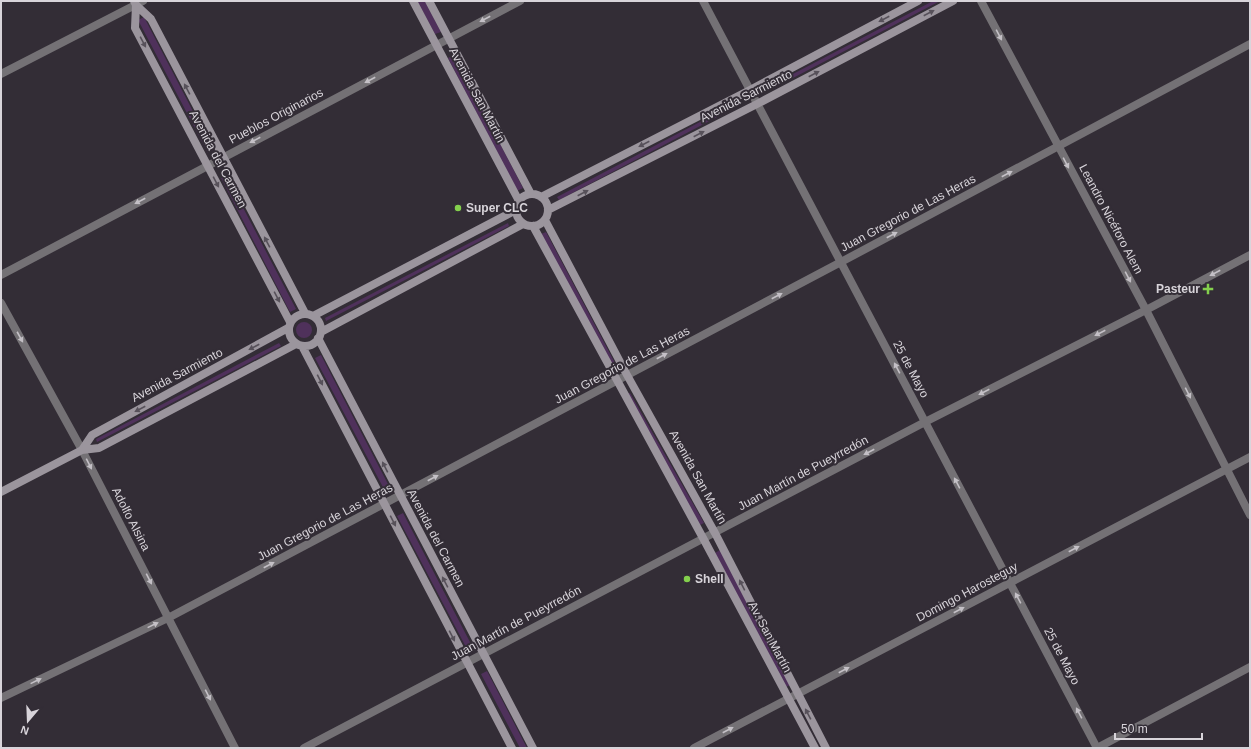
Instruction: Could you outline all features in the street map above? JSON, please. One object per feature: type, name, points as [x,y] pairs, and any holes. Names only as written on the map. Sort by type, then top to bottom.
[{"type":"main road","name":"Avenida San Martín","points":[[413,1],[519,201]]},
{"type":"main road","name":"Avenida San Martín","points":[[429,1],[531,194]]},
{"type":"main road","name":"Avenida Sarmiento","points":[[541,197],[750,90],[918,1]]},
{"type":"main road","name":"Avenida Sarmiento","points":[[548,210],[757,104],[953,1]]},
{"type":"main road","name":"Avenida del Carmen","points":[[138,2],[151,19],[223,157],[309,315]]},
{"type":"main road","name":"Avenida del Carmen","points":[[138,2],[135,28],[289,325]]},
{"type":"main road","points":[[531,194],[541,197],[546,203],[548,210],[545,220],[540,224],[532,226],[523,224],[517,216],[516,210],[519,201],[524,196],[531,194]]},
{"type":"main road","points":[[512,748],[299,345],[289,336],[289,325],[296,316],[309,315],[516,210]]},
{"type":"main road","name":"Avenida San Martín","points":[[545,220],[715,533],[826,748]]},
{"type":"main road","points":[[299,345],[309,345],[319,335],[523,224]]},
{"type":"main road","name":"Avenida San Martín","points":[[532,226],[703,538]]},
{"type":"main road","points":[[309,315],[319,323],[319,335]]},
{"type":"main road","name":"Avenida Sarmiento","points":[[82,450],[92,435],[289,325]]},
{"type":"main road","name":"Avenida del Carmen","points":[[319,335],[400,496],[532,748]]},
{"type":"main road","name":"Avenida Sarmiento","points":[[1,492],[82,450],[99,448],[299,345]]},
{"type":"main road","name":"Av. San Martín","points":[[703,538],[815,748]]},
{"type":"street","name":"Pueblos Originarios","points":[[1,275],[520,1]]},
{"type":"street","name":"25 de Mayo","points":[[703,1],[1097,748]]},
{"type":"street","name":"Leandro Nicéforo Alem","points":[[981,1],[1146,310],[1250,514]]},
{"type":"street","points":[[1,74],[138,2]]},
{"type":"street","name":"Juan Gregorio de Las Heras","points":[[1,698],[168,618],[1250,44]]},
{"type":"street","name":"Juan Martín de Pueyrredón","points":[[304,748],[925,422],[1146,310],[1250,255]]},
{"type":"street","name":"Adolfo Alsina","points":[[1,303],[82,450],[235,748]]},
{"type":"street","name":"Domingo Harosteguy","points":[[694,748],[1250,456]]},
{"type":"street","points":[[1097,748],[1250,667]]},
{"type":"shaded area","points":[[417,1],[425,1],[441,32],[435,34]]},
{"type":"shaded area","points":[[933,1],[940,1],[770,90],[768,87]]},
{"type":"shaded area","points":[[144,17],[213,150],[208,153],[138,20]]},
{"type":"shaded area","points":[[454,55],[523,188],[517,191],[448,58]]},
{"type":"shaded area","points":[[740,101],[742,104],[559,200],[557,197]]},
{"type":"shaded area","points":[[226,175],[296,309],[290,312],[221,178]]},
{"type":"shaded area","points":[[508,223],[509,226],[326,321],[325,318]]},
{"type":"shaded area","points":[[546,232],[616,365],[610,368],[541,234]]},
{"type":"shaded area","points":[[304,322],[311,327],[312,330],[307,337],[304,338],[297,333],[296,330],[301,323]]},
{"type":"shaded area","points":[[279,343],[281,346],[97,442],[96,439]]},
{"type":"shaded area","points":[[321,355],[390,488],[385,491],[315,358]]},
{"type":"shaded area","points":[[630,393],[704,523],[700,525],[625,395]]},
{"type":"shaded area","points":[[403,513],[472,646],[467,649],[397,516]]},
{"type":"shaded area","points":[[720,550],[790,685],[786,687],[715,553]]},
{"type":"shaded area","points":[[487,671],[527,748],[520,748],[481,674]]},
{"type":"place","name":"Super CLC","points":[[458,208]]},
{"type":"place","name":"Pasteur","points":[[1208,289]]},
{"type":"place","name":"Shell","points":[[687,579]]}]
